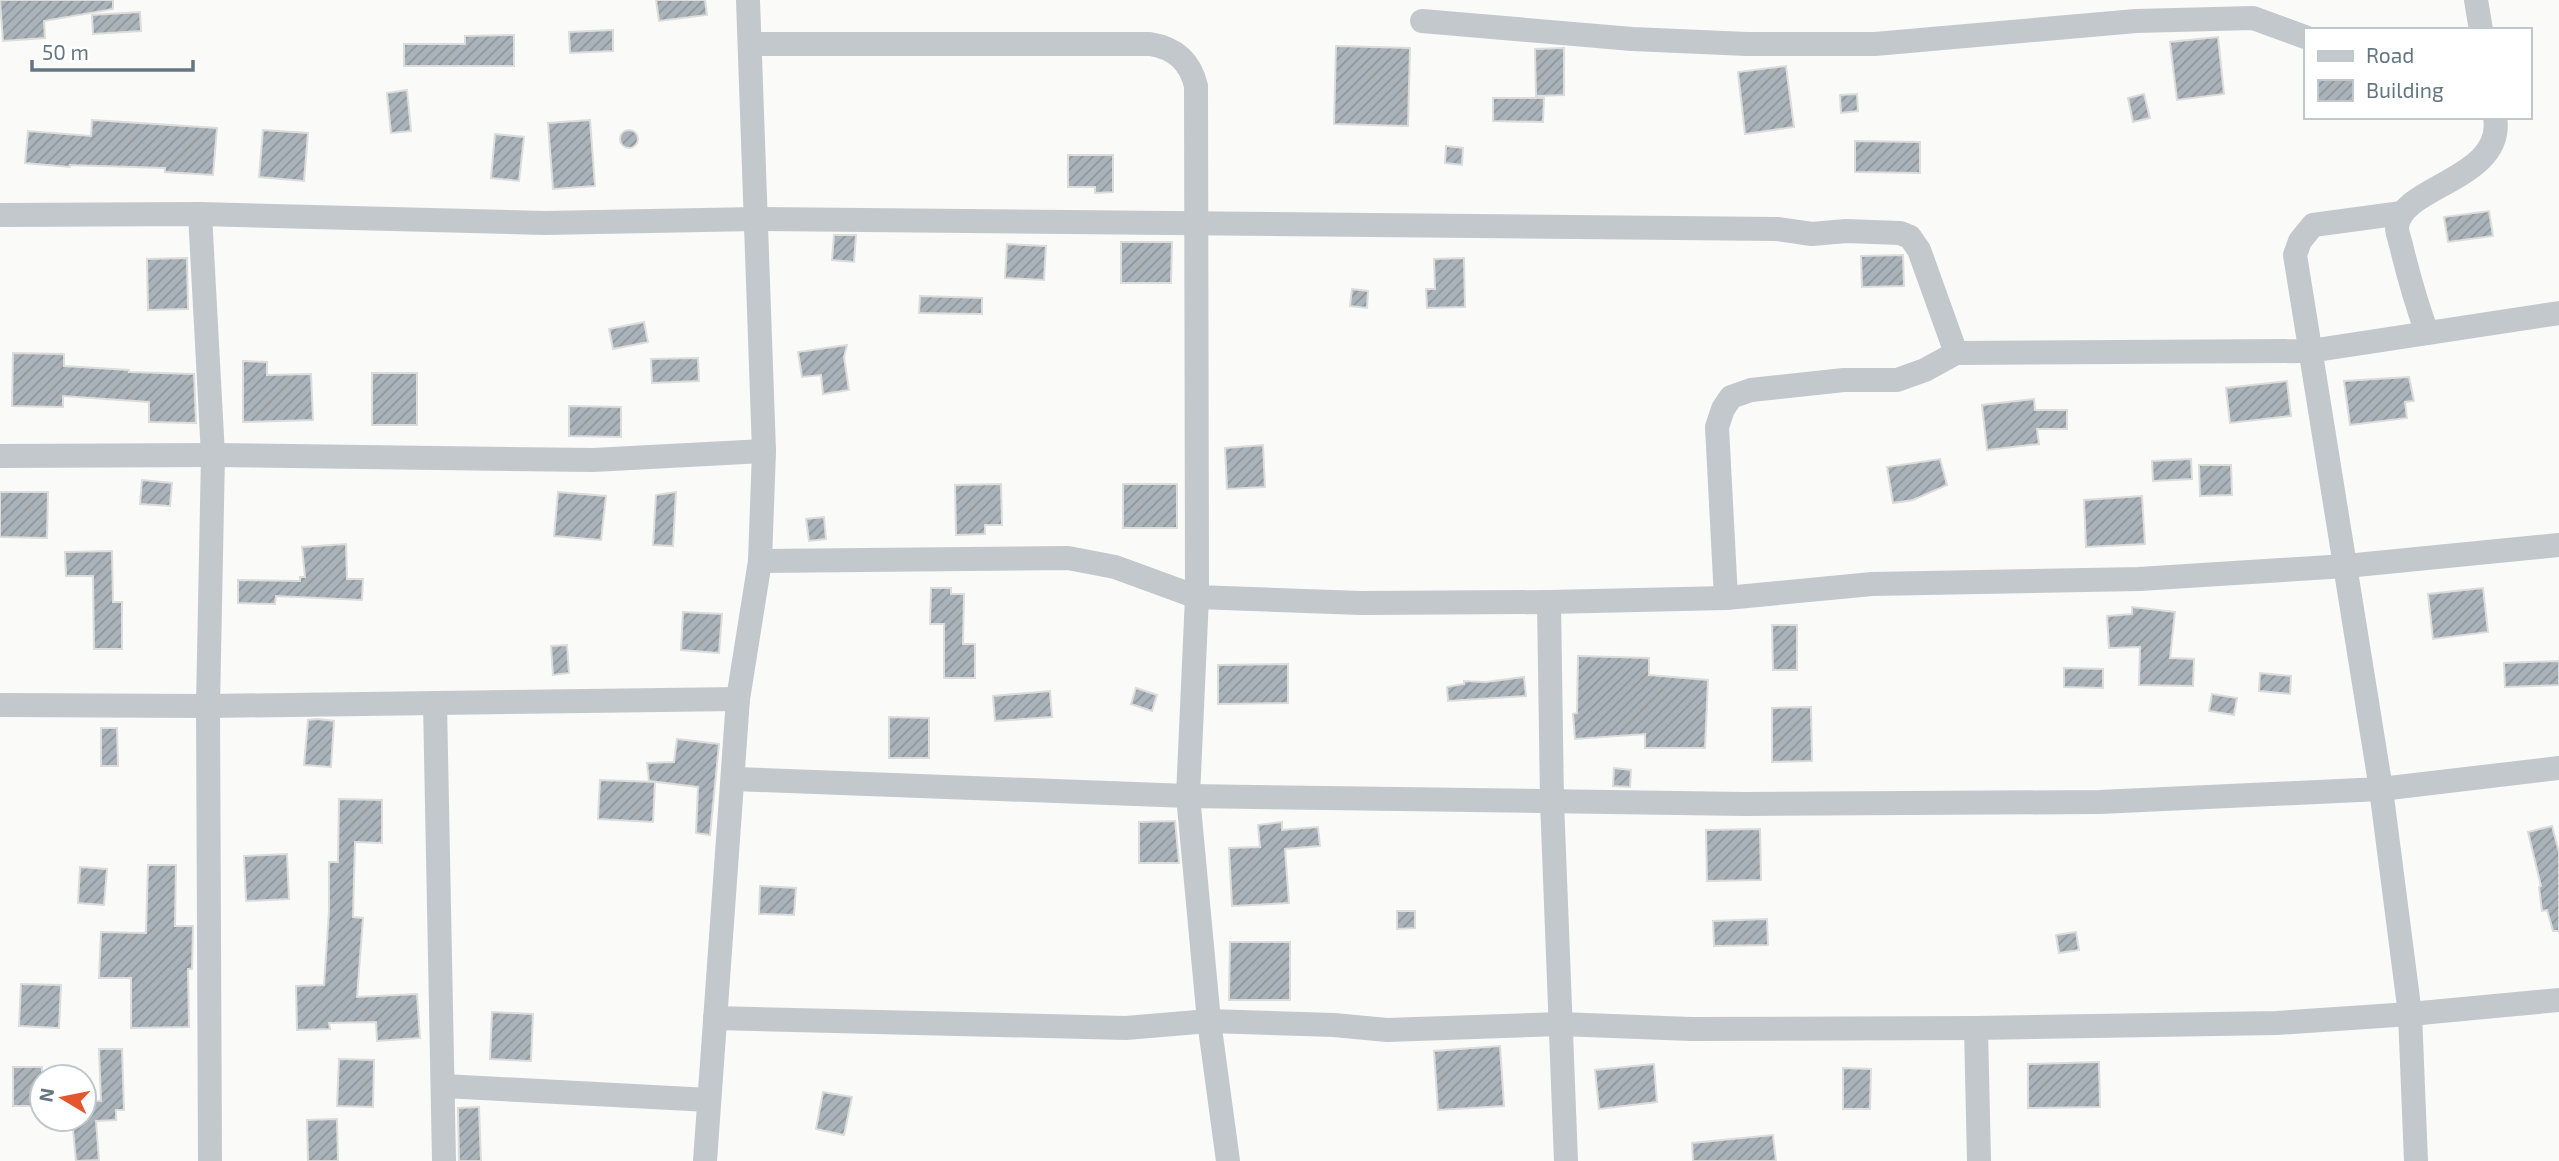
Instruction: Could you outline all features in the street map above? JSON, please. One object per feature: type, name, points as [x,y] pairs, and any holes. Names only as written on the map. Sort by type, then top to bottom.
[{"type":"street","points":[[705,1161],[738,699],[760,561],[764,451],[748,0]]},
{"type":"street","points":[[2476,0],[2481,28]]},
{"type":"street","points":[[1422,21],[1632,39],[1747,44],[1875,44],[2136,21],[2253,18],[2304,37]]},
{"type":"street","points":[[750,44],[1150,44],[1175,52],[1193,73],[1196,86],[1197,597],[1188,796],[1209,1021],[1228,1161]]},
{"type":"street","points":[[2427,333],[2414,296],[2397,228],[2402,213],[2415,200],[2446,184],[2475,164],[2489,147],[2497,128],[2495,119]]},
{"type":"street","points":[[2402,213],[2313,225],[2300,241],[2295,255],[2381,789],[2410,1014],[2416,1161]]},
{"type":"street","points":[[200,214],[213,456],[208,706],[210,1161]]},
{"type":"street","points":[[0,215],[200,214],[544,223],[756,219],[1196,222],[1777,229],[1812,234],[1846,231],[1900,233],[1910,237],[1919,250],[1956,353]]},
{"type":"street","points":[[1726,598],[1717,427],[1723,409],[1731,397],[1751,390],[1844,380],[1896,380],[1925,370],[1956,353],[2310,351],[2559,313]]},
{"type":"street","points":[[0,456],[593,460],[764,451]]},
{"type":"street","points":[[760,561],[1068,558],[1115,567],[1197,597],[1361,603],[1549,602],[1726,598],[1872,584],[2139,579],[2346,566],[2559,545]]},
{"type":"street","points":[[1549,602],[1552,802],[1566,1161]]},
{"type":"street","points":[[0,705],[208,706],[738,699]]},
{"type":"street","points":[[435,703],[444,1161]]},
{"type":"street","points":[[734,779],[1188,796],[1745,804],[2100,802],[2381,789],[2559,768]]},
{"type":"street","points":[[715,1018],[1126,1028],[1209,1021],[1334,1025],[1387,1030],[1559,1024],[1690,1029],[1976,1028],[2277,1023],[2559,1000]]},
{"type":"street","points":[[1976,1028],[1979,1161]]},
{"type":"street","points":[[443,1086],[709,1100]]},
{"type":"building","points":[[0,0],[113,0],[113,9],[44,21],[45,38],[3,41]]},
{"type":"building","points":[[656,0],[705,0],[707,15],[659,21]]},
{"type":"building","points":[[140,12],[141,31],[93,34],[92,15]]},
{"type":"building","points":[[613,30],[613,51],[570,53],[569,32]]},
{"type":"building","points":[[514,35],[514,66],[404,66],[404,44],[465,44],[465,36]]},
{"type":"building","points":[[2218,37],[2224,94],[2177,100],[2170,42]]},
{"type":"building","points":[[1336,46],[1410,48],[1408,126],[1334,124]]},
{"type":"building","points":[[1564,48],[1564,95],[1536,96],[1535,49]]},
{"type":"building","points":[[1786,66],[1794,127],[1745,134],[1738,72]]},
{"type":"building","points":[[407,90],[411,131],[391,133],[387,93]]},
{"type":"building","points":[[1857,94],[1858,111],[1841,113],[1840,95]]},
{"type":"building","points":[[2144,94],[2150,118],[2133,122],[2128,98]]},
{"type":"building","points":[[1493,98],[1544,98],[1543,122],[1493,121]]},
{"type":"building","points":[[92,120],[217,128],[213,175],[165,172],[165,168],[70,167],[25,163],[28,131],[91,136]]},
{"type":"building","points":[[590,120],[595,186],[553,189],[548,123]]},
{"type":"building","points":[[263,130],[308,133],[304,181],[259,177]]},
{"type":"building","points":[[629,130],[635,133],[638,139],[635,145],[629,148],[623,145],[620,139],[623,133]]},
{"type":"building","points":[[495,134],[524,137],[519,181],[491,178]]},
{"type":"building","points":[[1855,141],[1920,142],[1920,173],[1855,172]]},
{"type":"building","points":[[1446,146],[1463,148],[1462,165],[1445,163]]},
{"type":"building","points":[[1068,155],[1113,155],[1113,192],[1095,193],[1095,187],[1068,187]]},
{"type":"building","points":[[2489,211],[2493,236],[2448,242],[2444,217]]},
{"type":"building","points":[[834,235],[856,235],[854,262],[832,260]]},
{"type":"building","points":[[1121,242],[1172,242],[1171,283],[1121,283]]},
{"type":"building","points":[[1007,244],[1046,246],[1044,280],[1005,278]]},
{"type":"building","points":[[1903,255],[1904,286],[1862,287],[1861,256]]},
{"type":"building","points":[[187,258],[188,309],[148,310],[147,259]]},
{"type":"building","points":[[1464,258],[1465,307],[1427,308],[1426,289],[1435,289],[1434,259]]},
{"type":"building","points":[[1352,289],[1368,291],[1367,308],[1350,306]]},
{"type":"building","points":[[920,296],[982,298],[982,314],[919,313]]},
{"type":"building","points":[[644,322],[648,342],[613,349],[609,329]]},
{"type":"building","points":[[847,345],[844,357],[849,390],[823,394],[821,375],[802,377],[798,352]]},
{"type":"building","points":[[13,353],[64,354],[64,366],[194,374],[196,423],[149,422],[149,402],[63,396],[63,407],[12,406]]},
{"type":"building","points":[[698,358],[699,381],[652,383],[651,359]]},
{"type":"building","points":[[243,361],[267,362],[267,375],[311,374],[313,420],[243,422]]},
{"type":"building","points":[[372,373],[417,373],[417,425],[372,425]]},
{"type":"building","points":[[2409,377],[2414,401],[2405,402],[2407,418],[2350,425],[2344,381]]},
{"type":"building","points":[[2287,381],[2291,416],[2230,423],[2226,388]]},
{"type":"building","points":[[2034,399],[2035,410],[2067,410],[2067,429],[2037,429],[2039,444],[1987,450],[1982,405]]},
{"type":"building","points":[[569,406],[621,407],[621,437],[569,436]]},
{"type":"building","points":[[1263,445],[1265,487],[1227,489],[1225,448]]},
{"type":"building","points":[[1940,459],[1947,485],[1913,500],[1893,503],[1887,467]]},
{"type":"building","points":[[2191,459],[2192,479],[2153,481],[2152,461]]},
{"type":"building","points":[[2199,465],[2231,465],[2232,495],[2200,496]]},
{"type":"building","points":[[142,480],[172,483],[170,506],[140,504]]},
{"type":"building","points":[[1001,484],[1002,525],[985,525],[985,534],[956,535],[955,485]]},
{"type":"building","points":[[1123,484],[1177,484],[1177,528],[1123,528]]},
{"type":"building","points":[[0,492],[48,492],[47,538],[0,537]]},
{"type":"building","points":[[558,492],[606,496],[601,540],[554,536]]},
{"type":"building","points":[[676,492],[673,546],[653,545],[656,495]]},
{"type":"building","points":[[2142,496],[2145,544],[2086,547],[2084,500]]},
{"type":"building","points":[[824,517],[826,539],[809,541],[806,519]]},
{"type":"building","points":[[346,544],[347,579],[363,579],[362,600],[276,596],[275,604],[238,603],[238,580],[300,581],[300,577],[305,577],[302,547]]},
{"type":"building","points":[[112,551],[113,602],[122,602],[122,649],[94,649],[93,576],[66,576],[65,552]]},
{"type":"building","points":[[931,588],[951,588],[951,594],[964,594],[963,644],[975,644],[975,678],[944,678],[944,624],[930,624]]},
{"type":"building","points":[[2483,588],[2488,632],[2433,639],[2428,594]]},
{"type":"building","points":[[2132,607],[2175,612],[2170,658],[2194,659],[2193,686],[2139,685],[2140,647],[2109,648],[2107,616],[2132,614]]},
{"type":"building","points":[[683,612],[722,614],[719,653],[681,650]]},
{"type":"building","points":[[1772,625],[1797,625],[1797,670],[1773,670]]},
{"type":"building","points":[[567,645],[569,673],[553,675],[551,646]]},
{"type":"building","points":[[1578,656],[1649,658],[1649,675],[1708,680],[1705,748],[1645,748],[1645,734],[1575,739],[1573,714],[1577,713]]},
{"type":"building","points":[[2559,661],[2559,685],[2505,687],[2504,663]]},
{"type":"building","points":[[1288,664],[1288,703],[1218,704],[1218,665]]},
{"type":"building","points":[[2064,668],[2103,669],[2103,688],[2064,687]]},
{"type":"building","points":[[2260,673],[2291,676],[2290,694],[2259,691]]},
{"type":"building","points":[[1524,677],[1526,696],[1448,701],[1447,687],[1464,684],[1464,681],[1486,682]]},
{"type":"building","points":[[1136,688],[1157,695],[1152,711],[1131,704]]},
{"type":"building","points":[[1050,691],[1052,717],[995,721],[993,696]]},
{"type":"building","points":[[2212,694],[2237,698],[2234,715],[2209,711]]},
{"type":"building","points":[[1811,707],[1812,761],[1772,762],[1772,708]]},
{"type":"building","points":[[889,717],[929,718],[929,758],[889,758]]},
{"type":"building","points":[[308,720],[334,721],[331,767],[304,765]]},
{"type":"building","points":[[101,728],[117,728],[118,766],[101,766]]},
{"type":"building","points":[[677,739],[719,744],[710,835],[696,833],[698,787],[649,781],[647,763],[674,762]]},
{"type":"building","points":[[1614,768],[1631,770],[1630,787],[1613,786]]},
{"type":"building","points":[[600,780],[655,782],[653,822],[598,819]]},
{"type":"building","points":[[339,799],[382,800],[382,843],[355,842],[353,917],[363,918],[357,997],[417,994],[420,1038],[377,1041],[376,1022],[329,1023],[330,1029],[297,1030],[296,986],[324,985],[329,862],[338,862]]},
{"type":"building","points":[[1175,821],[1179,863],[1139,863],[1139,822]]},
{"type":"building","points":[[1282,822],[1282,830],[1318,827],[1320,846],[1285,849],[1289,903],[1232,906],[1229,848],[1260,847],[1258,825]]},
{"type":"building","points":[[2552,826],[2559,852],[2559,931],[2553,931],[2547,910],[2542,911],[2541,886],[2528,832]]},
{"type":"building","points":[[1760,829],[1761,880],[1707,881],[1706,830]]},
{"type":"building","points":[[287,854],[289,899],[246,901],[244,856]]},
{"type":"building","points":[[148,865],[176,865],[175,926],[193,926],[192,969],[188,969],[189,1027],[131,1028],[131,978],[99,978],[101,932],[146,933]]},
{"type":"building","points":[[80,867],[107,869],[104,905],[78,903]]},
{"type":"building","points":[[760,886],[796,888],[794,915],[759,914]]},
{"type":"building","points":[[1397,911],[1415,911],[1415,928],[1397,929]]},
{"type":"building","points":[[1767,919],[1768,945],[1714,946],[1713,921]]},
{"type":"building","points":[[2076,932],[2079,950],[2059,953],[2056,935]]},
{"type":"building","points":[[1230,942],[1290,942],[1290,1000],[1229,1000]]},
{"type":"building","points":[[21,984],[61,985],[59,1028],[19,1026]]},
{"type":"building","points":[[492,1012],[533,1014],[531,1061],[490,1059]]},
{"type":"building","points":[[1500,1046],[1504,1106],[1438,1110],[1434,1051]]},
{"type":"building","points":[[99,1049],[122,1049],[124,1110],[116,1110],[116,1120],[98,1121],[98,1101],[101,1101]]},
{"type":"building","points":[[339,1059],[374,1060],[373,1107],[337,1106]]},
{"type":"building","points":[[2099,1062],[2100,1107],[2028,1108],[2028,1064]]},
{"type":"building","points":[[1654,1064],[1657,1102],[1599,1109],[1595,1070]]},
{"type":"building","points":[[13,1067],[28,1067],[28,1106],[13,1106]]},
{"type":"building","points":[[1843,1068],[1871,1069],[1870,1109],[1843,1109]]},
{"type":"building","points":[[823,1092],[852,1097],[844,1135],[816,1129]]},
{"type":"building","points":[[479,1107],[481,1161],[459,1161],[458,1108]]},
{"type":"building","points":[[337,1119],[338,1161],[308,1161],[307,1120]]},
{"type":"building","points":[[73,1133],[97,1133],[99,1160],[76,1161]]},
{"type":"building","points":[[1773,1135],[1776,1161],[1693,1161],[1692,1143]]}]
